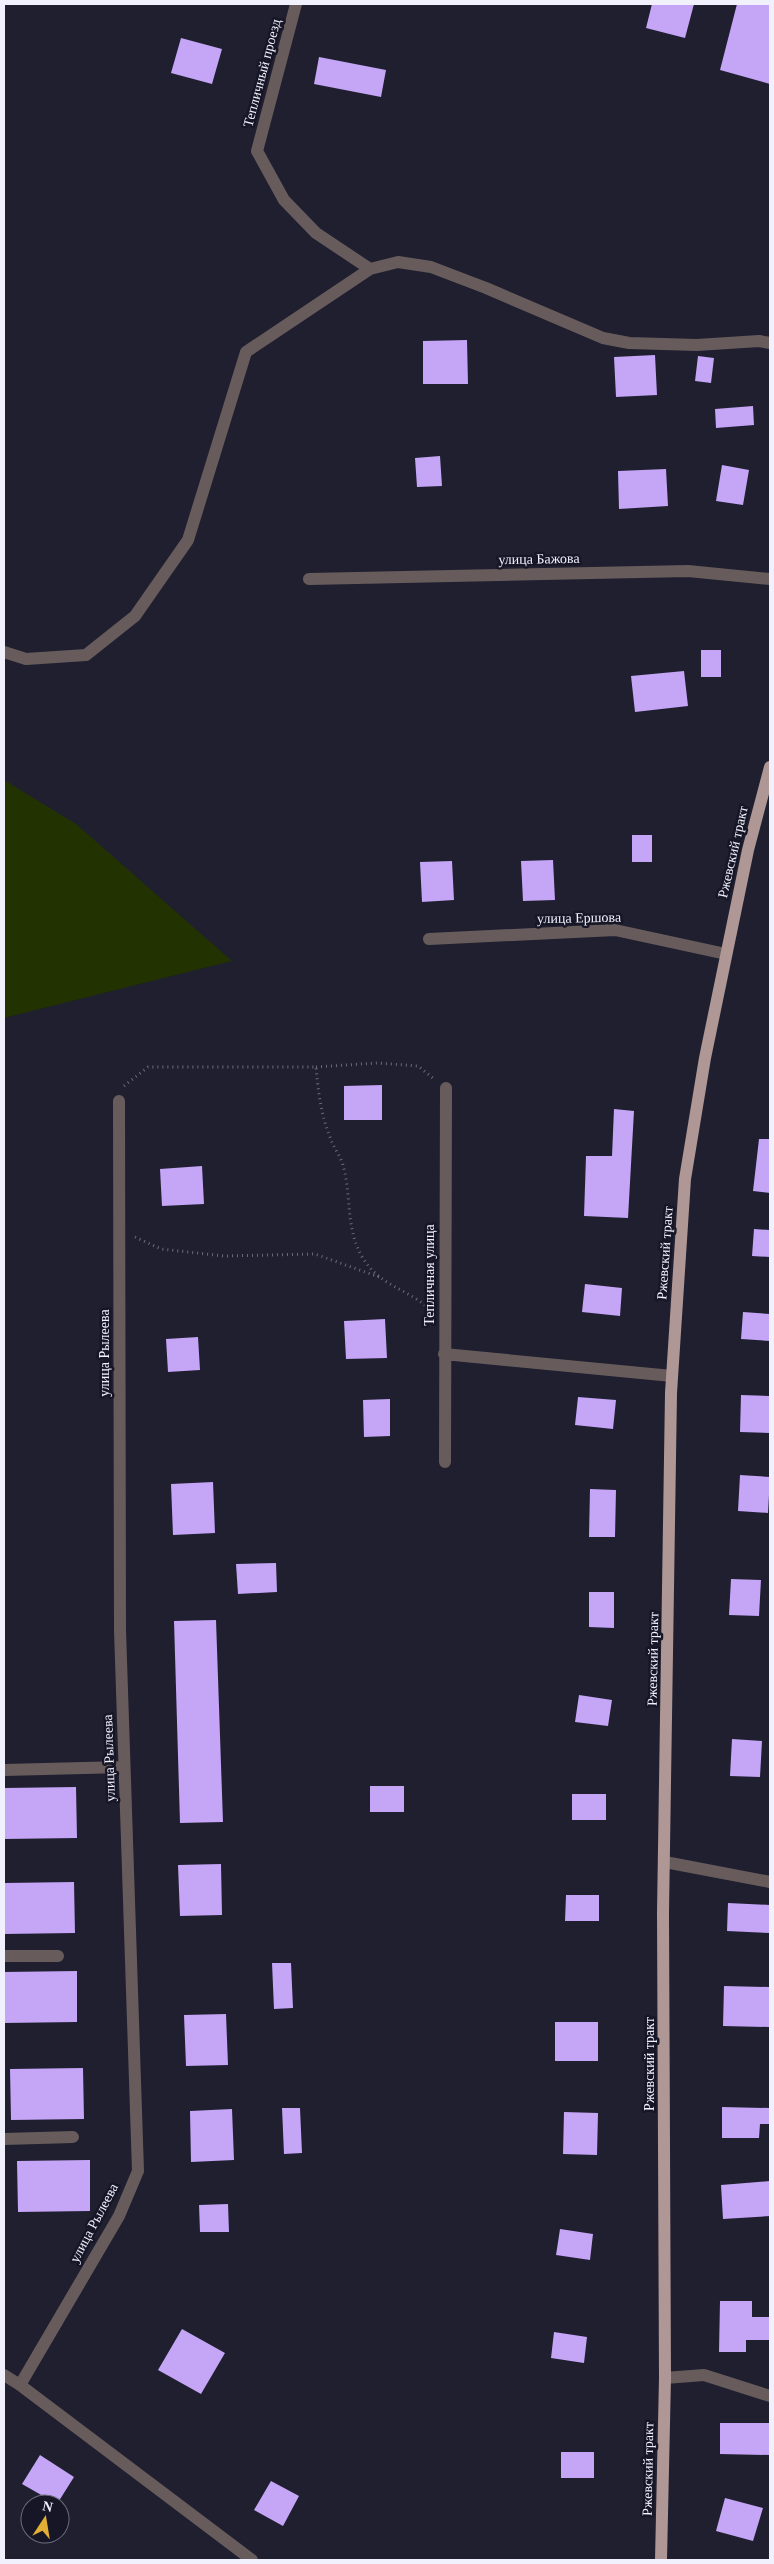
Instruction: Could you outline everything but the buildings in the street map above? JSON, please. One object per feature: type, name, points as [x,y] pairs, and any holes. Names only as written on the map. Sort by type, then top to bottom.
[{"type":"main road","name":"Ржевский тракт","points":[[661,2560],[665,2378],[665,1862],[672,1376],[686,1179],[705,1058],[748,850],[770,767]]},
{"type":"street","name":"Тепличный проезд","points":[[296,4],[257,151],[284,200],[316,233],[370,269]]},
{"type":"street","points":[[4,652],[26,659],[86,655],[135,616],[188,540],[246,352],[370,269],[398,262],[430,267],[486,288],[603,338],[629,343],[697,345],[759,341],[770,343]]},
{"type":"street","name":"улица Бажова","points":[[309,579],[688,571],[770,579]]},
{"type":"street","name":"улица Ершова","points":[[429,939],[615,930],[726,954]]},
{"type":"street","name":"Тепличная улица","points":[[445,1462],[446,1088]]},
{"type":"street","name":"улица Рылеева","points":[[20,2384],[118,2216],[138,2171],[120,1630],[119,1101]]},
{"type":"street","points":[[444,1354],[672,1376]]},
{"type":"street","points":[[4,1770],[124,1768]]},
{"type":"street","points":[[665,1862],[770,1882]]},
{"type":"street","points":[[4,1956],[58,1956]]},
{"type":"street","points":[[4,2139],[73,2137]]},
{"type":"street","points":[[4,2375],[20,2384],[252,2560]]},
{"type":"street","points":[[665,2378],[704,2375],[770,2396]]},
{"type":"path","points":[[119,1101],[124,1085],[148,1067],[316,1066],[377,1063],[418,1066],[446,1088]]},
{"type":"path","points":[[316,1066],[318,1097],[329,1137],[343,1165],[348,1212],[357,1247],[372,1270],[395,1288],[416,1297],[444,1321]]},
{"type":"path","points":[[119,1229],[161,1249],[224,1256],[314,1254],[382,1278]]},
{"type":"green space","points":[[4,780],[76,824],[232,961],[4,1018]]}]
